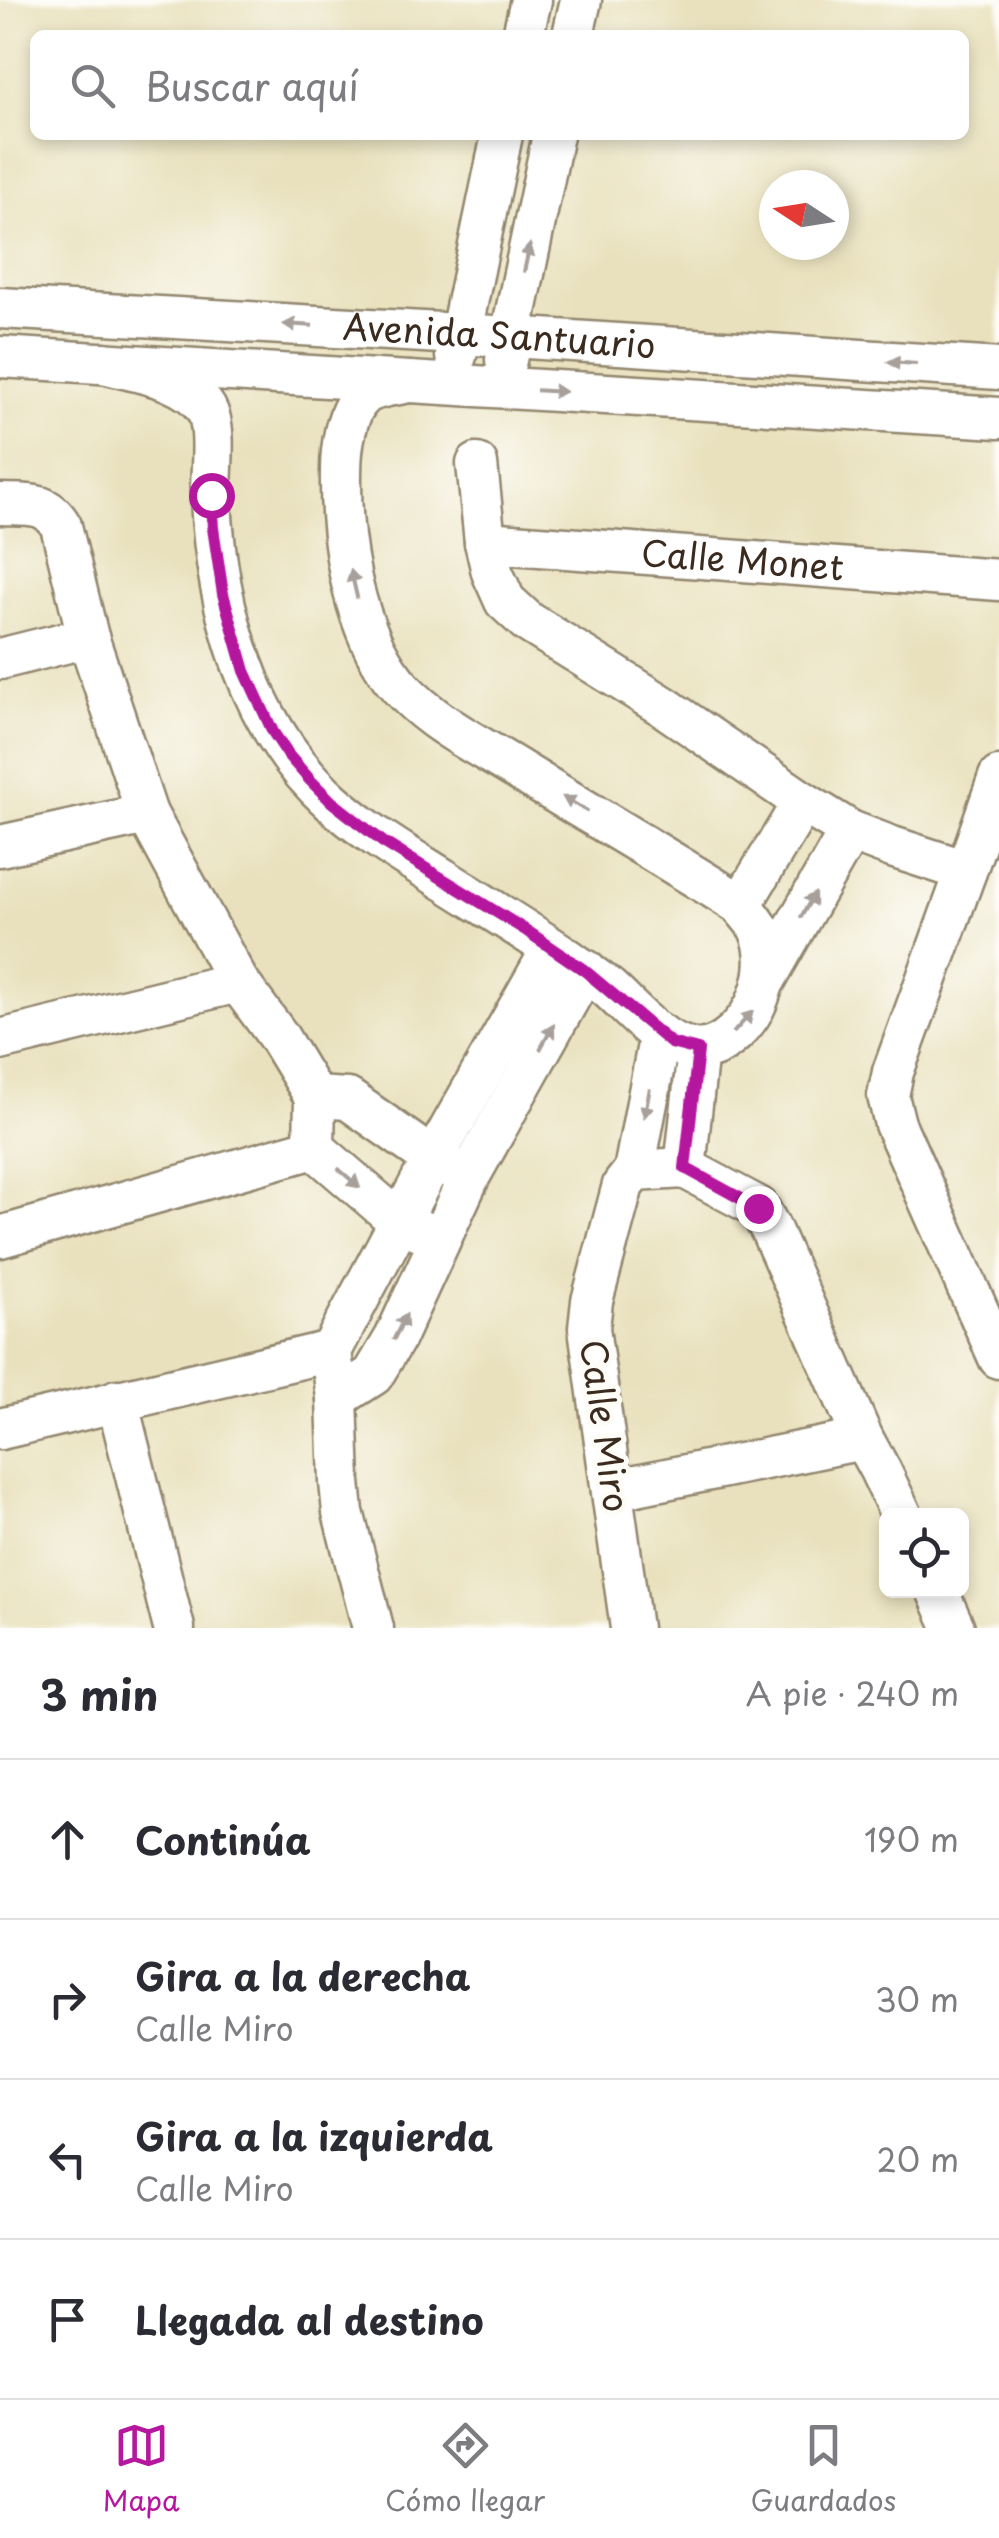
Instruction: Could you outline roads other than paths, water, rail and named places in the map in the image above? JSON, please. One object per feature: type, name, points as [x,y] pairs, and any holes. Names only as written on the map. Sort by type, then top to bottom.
[{"type":"street","points":[[525,30],[531,0]]},
{"type":"street","points":[[575,30],[581,0]]},
{"type":"street","points":[[451,385],[501,140]]},
{"type":"street","points":[[500,388],[551,140]]},
{"type":"street","name":"Avenida Santuario","points":[[0,308],[511,336],[999,369]]},
{"type":"street","name":"Avenida Santuario","points":[[0,357],[999,418]]},
{"type":"street","points":[[104,363],[177,384],[207,410],[212,430],[213,528],[230,621],[258,704],[289,756],[332,802],[383,842],[568,959],[671,1043],[698,1050],[720,1043],[741,1027],[756,1007],[765,980],[850,830]]},
{"type":"street","points":[[409,382],[366,394],[349,420],[341,462],[342,520],[354,583],[372,642],[388,672],[409,696],[454,730],[741,905],[760,930],[766,954],[765,980]]},
{"type":"street","points":[[476,464],[492,572],[505,601],[528,622],[850,830],[966,870]]},
{"type":"street","points":[[0,504],[38,505],[53,513],[61,526],[88,637],[147,814],[238,982],[278,1036],[315,1097],[314,1148]]},
{"type":"street","name":"Calle Monet","points":[[485,542],[999,580]]},
{"type":"street","points":[[0,659],[88,637]]},
{"type":"street","points":[[998,1350],[895,1124],[888,1096],[893,1072],[999,777]]},
{"type":"street","points":[[741,905],[803,802]]},
{"type":"street","points":[[0,846],[147,814]]},
{"type":"street","points":[[373,1628],[344,1512],[331,1351],[433,1159],[568,959]]},
{"type":"street","points":[[337,1398],[373,1375],[395,1338],[568,959]]},
{"type":"street","points":[[0,1040],[238,982]]},
{"type":"street","name":"Calle Miro","points":[[631,1628],[590,1328],[592,1301],[624,1185],[634,1171],[660,1034]]},
{"type":"street","points":[[685,1168],[698,1050]]},
{"type":"street","points":[[315,1097],[348,1100],[433,1159],[469,1177]]},
{"type":"street","points":[[314,1148],[399,1221],[440,1240]]},
{"type":"street","points":[[0,1237],[314,1148]]},
{"type":"street","points":[[634,1171],[685,1168],[758,1208],[862,1439],[898,1508]]},
{"type":"street","points":[[0,1429],[331,1351]]},
{"type":"street","points":[[117,1400],[174,1628]]},
{"type":"street","points":[[612,1490],[862,1439]]},
{"type":"street","points":[[940,1598],[954,1628]]}]
